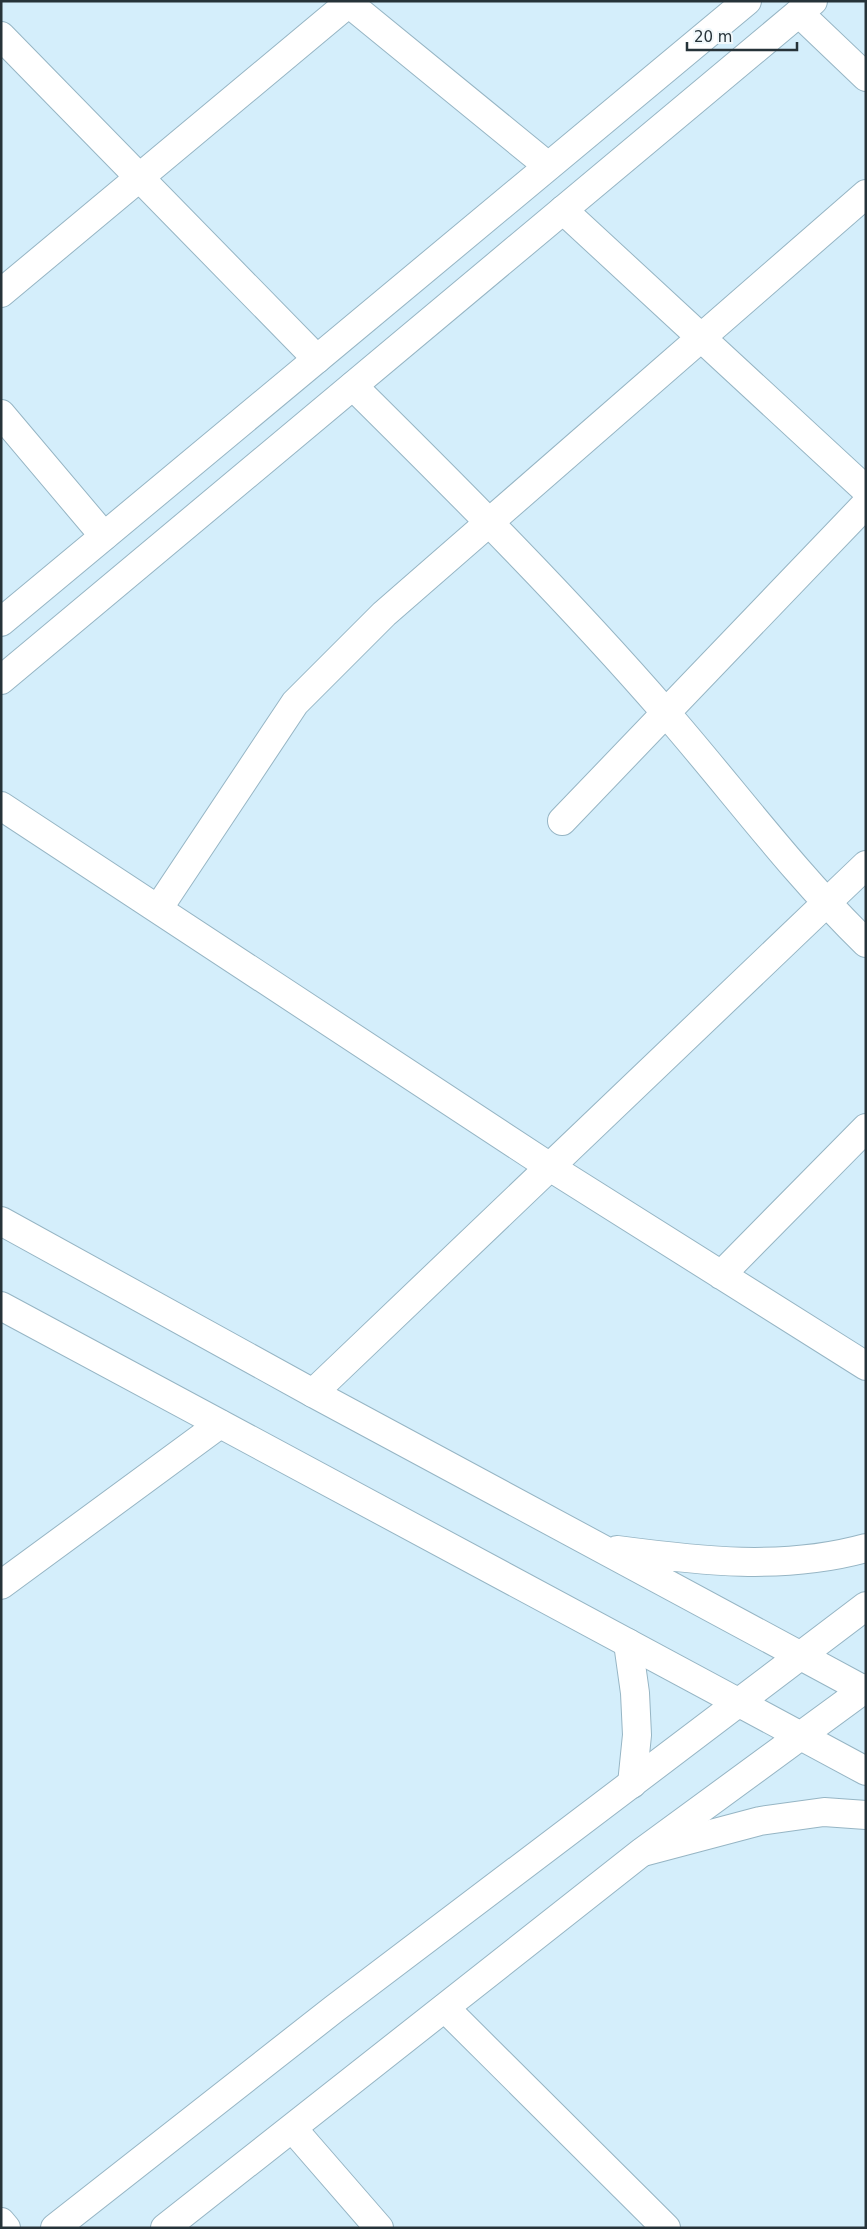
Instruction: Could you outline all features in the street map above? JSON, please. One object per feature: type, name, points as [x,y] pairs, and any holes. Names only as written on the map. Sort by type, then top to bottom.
[{"type":"street","points":[[1,622],[747,1]]},
{"type":"street","points":[[1,293],[348,2],[548,166]]},
{"type":"street","points":[[1,680],[806,7],[866,78]]},
{"type":"street","points":[[1,36],[317,359]]},
{"type":"street","points":[[158,909],[295,703],[384,614],[866,194]]},
{"type":"street","points":[[563,210],[866,490]]},
{"type":"street","points":[[353,386],[490,522],[666,713],[826,904],[866,943]]},
{"type":"street","points":[[1,414],[104,536]]},
{"type":"street","points":[[562,820],[866,504]]},
{"type":"street","points":[[1,806],[550,1167],[866,1366]]},
{"type":"street","points":[[312,1393],[866,865]]},
{"type":"street","points":[[721,1275],[866,1128]]},
{"type":"street","points":[[1,1221],[312,1393],[865,1690],[642,1852],[166,2228]]},
{"type":"street","points":[[1,1306],[866,1771]]},
{"type":"street","points":[[1,1585],[220,1424]]},
{"type":"street","points":[[600,1548],[699,1561],[764,1563],[840,1555],[866,1548]]},
{"type":"street","points":[[55,2228],[327,2015],[866,1606]]},
{"type":"street","points":[[628,1643],[635,1693],[637,1735],[632,1784]]},
{"type":"street","points":[[642,1852],[760,1821],[824,1812],[866,1815]]},
{"type":"street","points":[[445,2008],[666,2228]]},
{"type":"street","points":[[293,2129],[379,2228]]},
{"type":"street","points":[[1,2222],[6,2228]]}]
